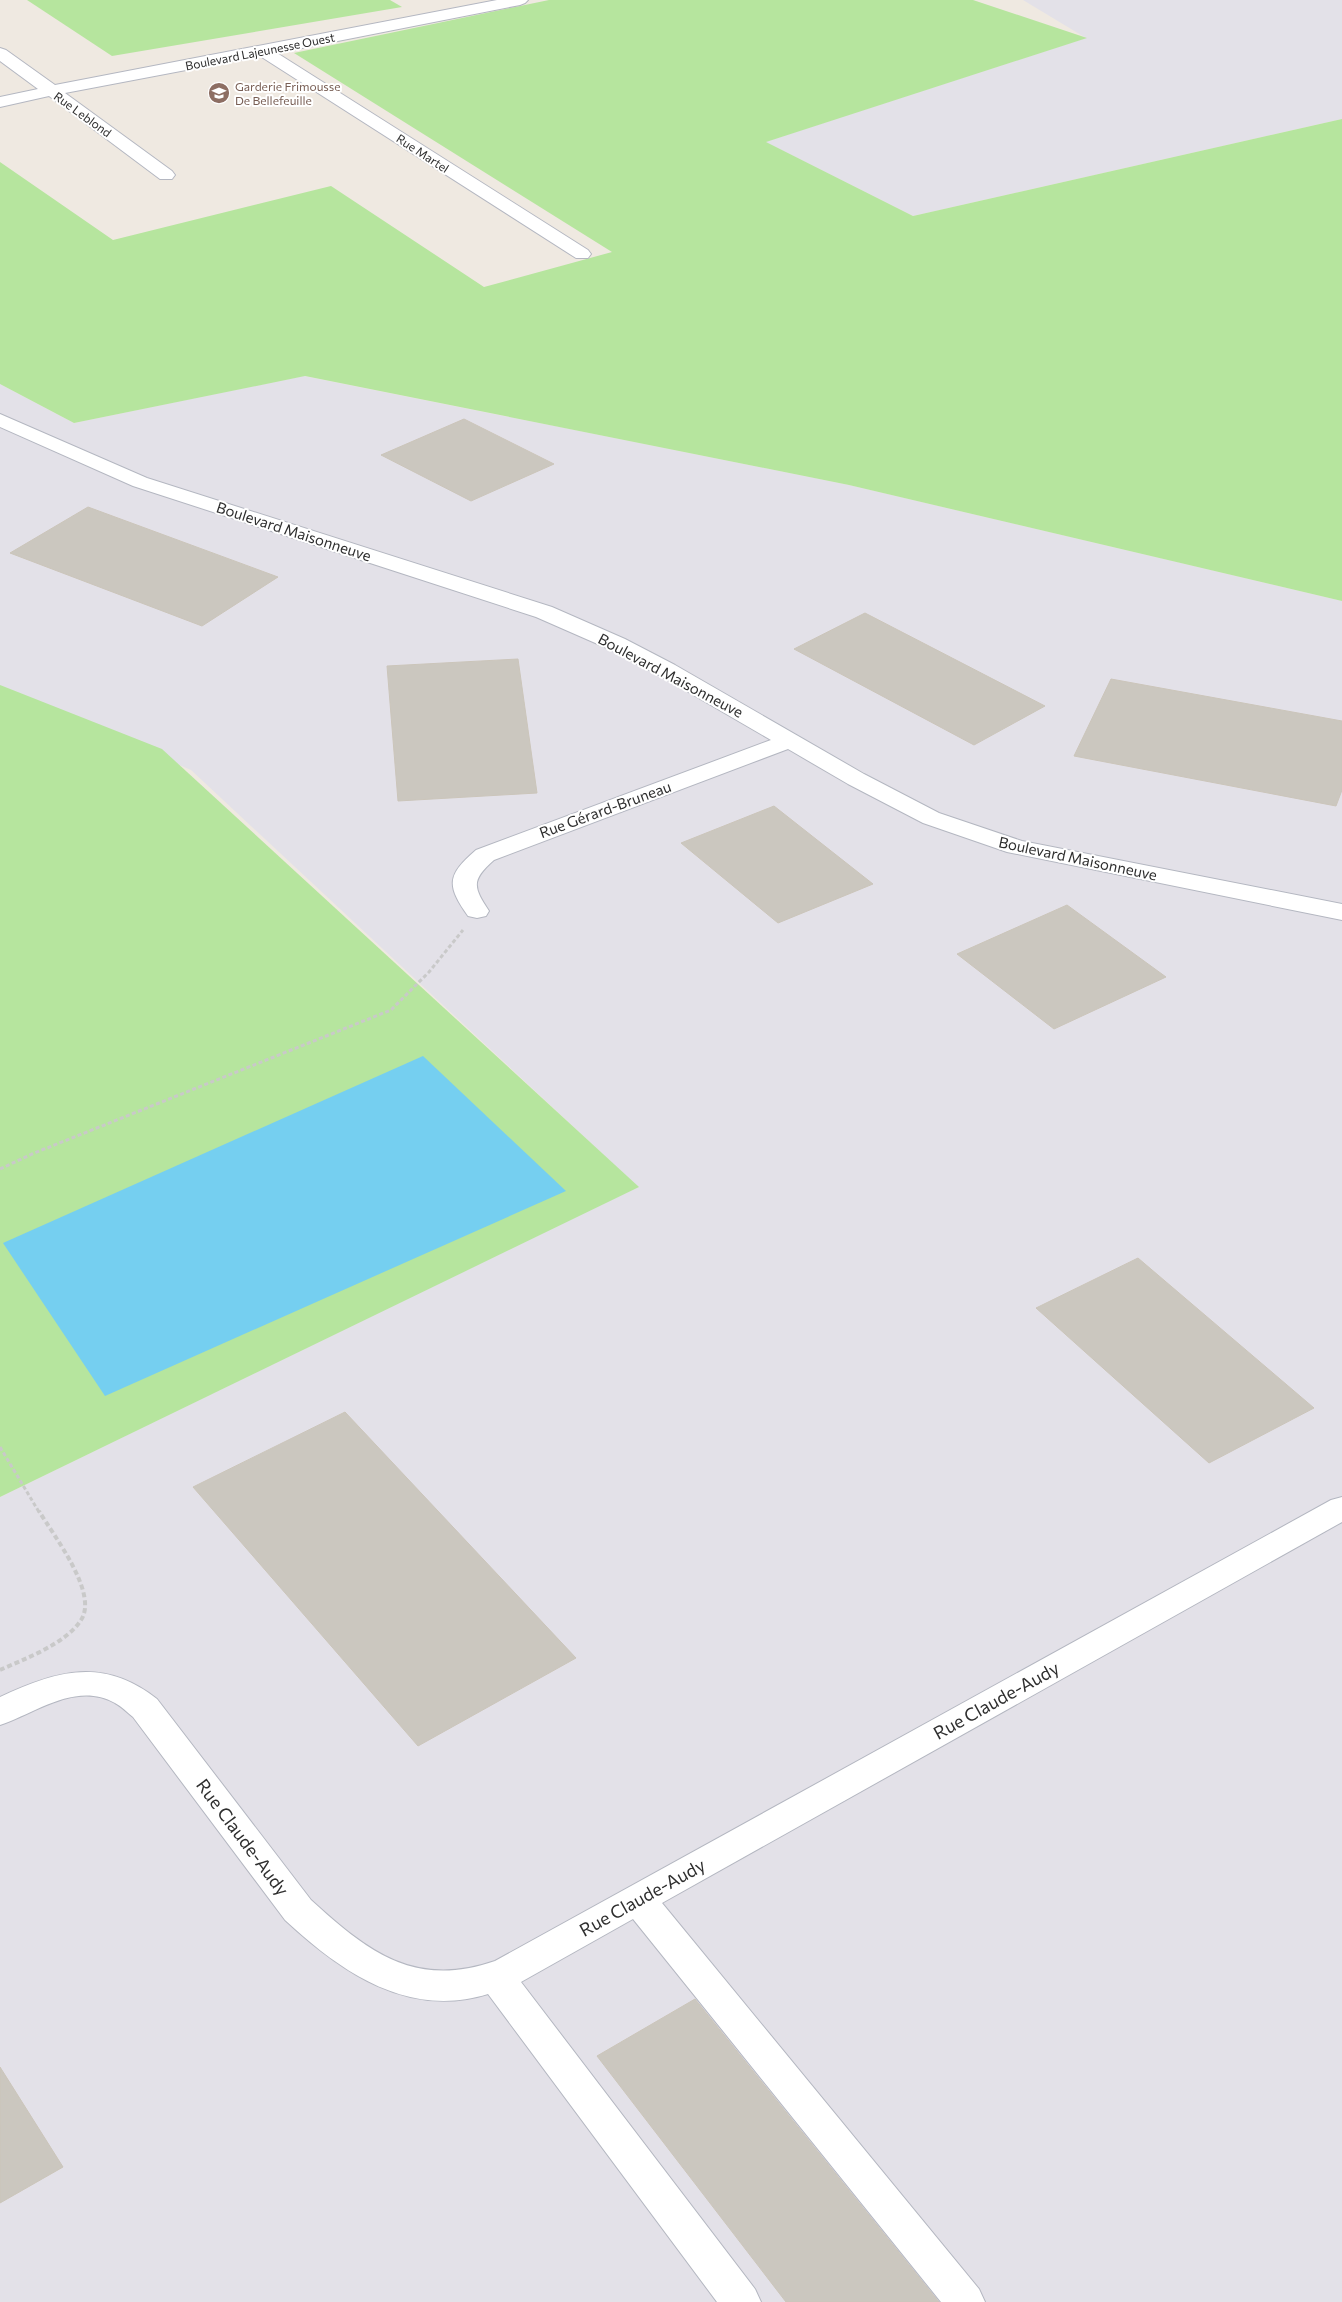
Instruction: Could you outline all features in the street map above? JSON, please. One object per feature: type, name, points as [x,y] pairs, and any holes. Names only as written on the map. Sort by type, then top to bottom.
[{"type":"street","name":"Boulevard Lajeunesse Ouest","points":[[0,102],[50,90],[264,51],[520,0]]},
{"type":"street","name":"Rue Martel","points":[[264,51],[582,254]]},
{"type":"street","name":"Rue Leblond","points":[[0,53],[166,175]]},
{"type":"street","name":"Boulevard Maisonneuve","points":[[0,420],[140,482],[544,612],[634,652],[791,740],[856,779],[931,818],[1016,847],[1342,912]]},
{"type":"street","name":"Rue Gérard-Bruneau","points":[[477,911],[463,891],[462,881],[470,868],[485,855],[791,740]]},
{"type":"street","name":"Rue Claude-Audy","points":[[0,1712],[34,1696],[79,1683],[107,1684],[129,1694],[156,1722],[298,1910],[337,1946],[376,1969],[422,1984],[443,1988],[495,1976],[638,1899],[1342,1508]]},
{"type":"street","points":[[638,1899],[965,2302]]},
{"type":"street","points":[[495,1976],[741,2302]]},
{"type":"path","points":[[0,1169],[32,1154],[391,1010],[413,992],[438,963],[477,911]]},
{"type":"path","points":[[0,1447],[76,1574],[84,1591],[85,1611],[75,1628],[50,1645],[0,1670]]},
{"type":"shaded area","points":[[1023,0],[1342,0],[1342,119],[913,216],[765,142],[1086,38]]},
{"type":"shaded area","points":[[304,376],[849,485],[1342,601],[1342,2302],[0,2302],[0,1497],[638,1187],[191,770],[0,687],[0,384],[74,423]]},
{"type":"green space","points":[[27,0],[390,0],[402,7],[112,56]]},
{"type":"green space","points":[[549,0],[973,0],[1087,38],[766,142],[913,216],[1342,119],[1342,601],[849,485],[305,376],[74,423],[0,384],[0,162],[113,240],[331,186],[484,287],[612,252],[294,53]]},
{"type":"green space","points":[[0,685],[162,749],[639,1187],[0,1497]]},
{"type":"water","points":[[423,1056],[566,1191],[105,1396],[3,1243]]},
{"type":"building","points":[[464,419],[554,464],[471,501],[381,455]]},
{"type":"building","points":[[88,507],[278,577],[202,626],[10,553]]},
{"type":"building","points":[[865,613],[1045,706],[974,745],[794,649]]},
{"type":"building","points":[[518,659],[537,793],[398,801],[387,666]]},
{"type":"building","points":[[1111,679],[1342,721],[1342,790],[1336,806],[1074,756]]},
{"type":"building","points":[[774,806],[873,884],[778,923],[681,843]]},
{"type":"building","points":[[1067,905],[1166,977],[1054,1029],[957,954]]},
{"type":"building","points":[[1138,1258],[1314,1408],[1209,1463],[1036,1308]]},
{"type":"building","points":[[345,1412],[576,1658],[418,1746],[193,1487]]},
{"type":"building","points":[[695,1999],[939,2302],[786,2302],[597,2056]]},
{"type":"building","points":[[0,2067],[63,2167],[0,2203]]},
{"type":"place","name":"Garderie Frimousse De Bellefeuille","points":[[219,93]]}]
